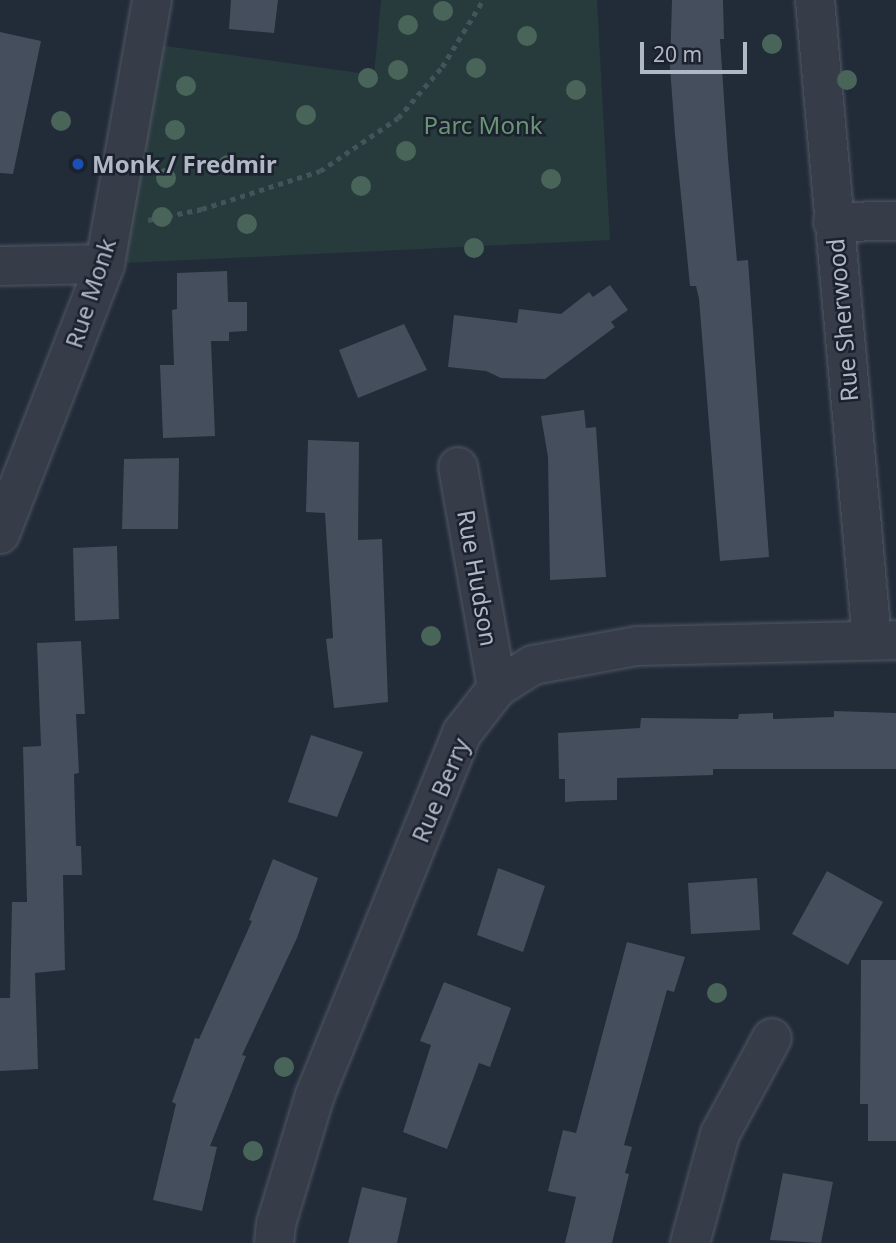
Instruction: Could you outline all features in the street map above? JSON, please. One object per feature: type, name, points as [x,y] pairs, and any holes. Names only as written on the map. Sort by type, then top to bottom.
[{"type":"street","name":"Rue Monk","points":[[0,534],[105,264],[152,0]]},
{"type":"street","name":"Rue Sherwood","points":[[815,0],[833,222],[884,640]]},
{"type":"street","points":[[833,222],[896,221]]},
{"type":"street","points":[[0,266],[105,264]]},
{"type":"street","name":"Rue Hudson","points":[[458,467],[497,688]]},
{"type":"street","name":"Rue Berry","points":[[274,1243],[276,1224],[315,1095],[462,733],[497,688],[533,665],[637,646],[884,640]]},
{"type":"street","points":[[690,1243],[720,1134],[772,1038]]},
{"type":"path","points":[[112,228],[202,209],[320,171],[398,118],[442,67],[484,0]]},
{"type":"green space","name":"Parc Monk","points":[[381,0],[597,0],[610,240],[105,264],[144,43],[374,75]]},
{"type":"building","points":[[231,0],[278,0],[274,33],[229,29]]},
{"type":"building","points":[[672,0],[723,0],[724,39],[720,39],[728,158],[737,261],[748,260],[769,557],[720,561],[699,299],[696,286],[690,286],[675,135],[670,67]]},
{"type":"building","points":[[0,32],[41,41],[13,174],[0,173]]},
{"type":"building","points":[[227,271],[228,302],[247,302],[247,331],[229,332],[229,341],[211,341],[215,436],[163,438],[160,365],[174,365],[172,310],[177,309],[177,273]]},
{"type":"building","points":[[610,285],[628,310],[611,322],[615,327],[545,379],[501,378],[486,371],[448,367],[454,315],[517,323],[519,309],[561,314],[589,292],[593,297]]},
{"type":"building","points":[[404,324],[427,370],[358,398],[339,350]]},
{"type":"building","points":[[584,410],[586,428],[596,427],[606,577],[550,580],[548,457],[541,416]]},
{"type":"building","points":[[308,440],[359,442],[358,540],[382,539],[388,702],[334,708],[326,639],[333,638],[325,513],[306,512]]},
{"type":"building","points":[[179,458],[178,529],[122,529],[124,459]]},
{"type":"building","points":[[117,546],[119,619],[75,621],[73,548]]},
{"type":"building","points":[[81,641],[85,714],[76,714],[79,773],[74,774],[76,846],[81,846],[82,875],[63,875],[65,970],[35,973],[38,1069],[0,1071],[0,998],[10,998],[12,902],[27,902],[23,747],[41,746],[37,643]]},
{"type":"building","points":[[834,711],[896,713],[896,769],[713,769],[713,775],[617,778],[617,800],[565,802],[565,779],[559,779],[558,733],[640,728],[641,718],[738,719],[739,714],[773,713],[773,719],[834,717]]},
{"type":"building","points":[[311,735],[363,752],[337,817],[288,802]]},
{"type":"building","points":[[273,859],[318,878],[297,938],[242,1055],[246,1056],[210,1146],[217,1147],[202,1211],[153,1200],[176,1104],[172,1102],[195,1038],[199,1039],[252,921],[249,920]]},
{"type":"building","points":[[498,868],[545,886],[523,952],[477,935]]},
{"type":"building","points":[[827,871],[883,902],[848,965],[792,934]]},
{"type":"building","points":[[757,878],[760,930],[691,934],[688,883]]},
{"type":"building","points":[[627,942],[685,957],[674,992],[667,990],[624,1145],[632,1147],[625,1173],[629,1174],[612,1243],[565,1243],[576,1197],[548,1191],[563,1130],[576,1133]]},
{"type":"building","points":[[861,960],[896,960],[896,1141],[868,1141],[868,1104],[860,1104]]},
{"type":"building","points":[[444,982],[511,1008],[490,1067],[479,1063],[447,1149],[403,1132],[431,1045],[420,1041]]},
{"type":"building","points":[[783,1173],[833,1182],[821,1243],[770,1240]]},
{"type":"building","points":[[362,1187],[407,1198],[397,1243],[348,1243]]},
{"type":"place","name":"Monk / Fredmir","points":[[78,164]]}]
